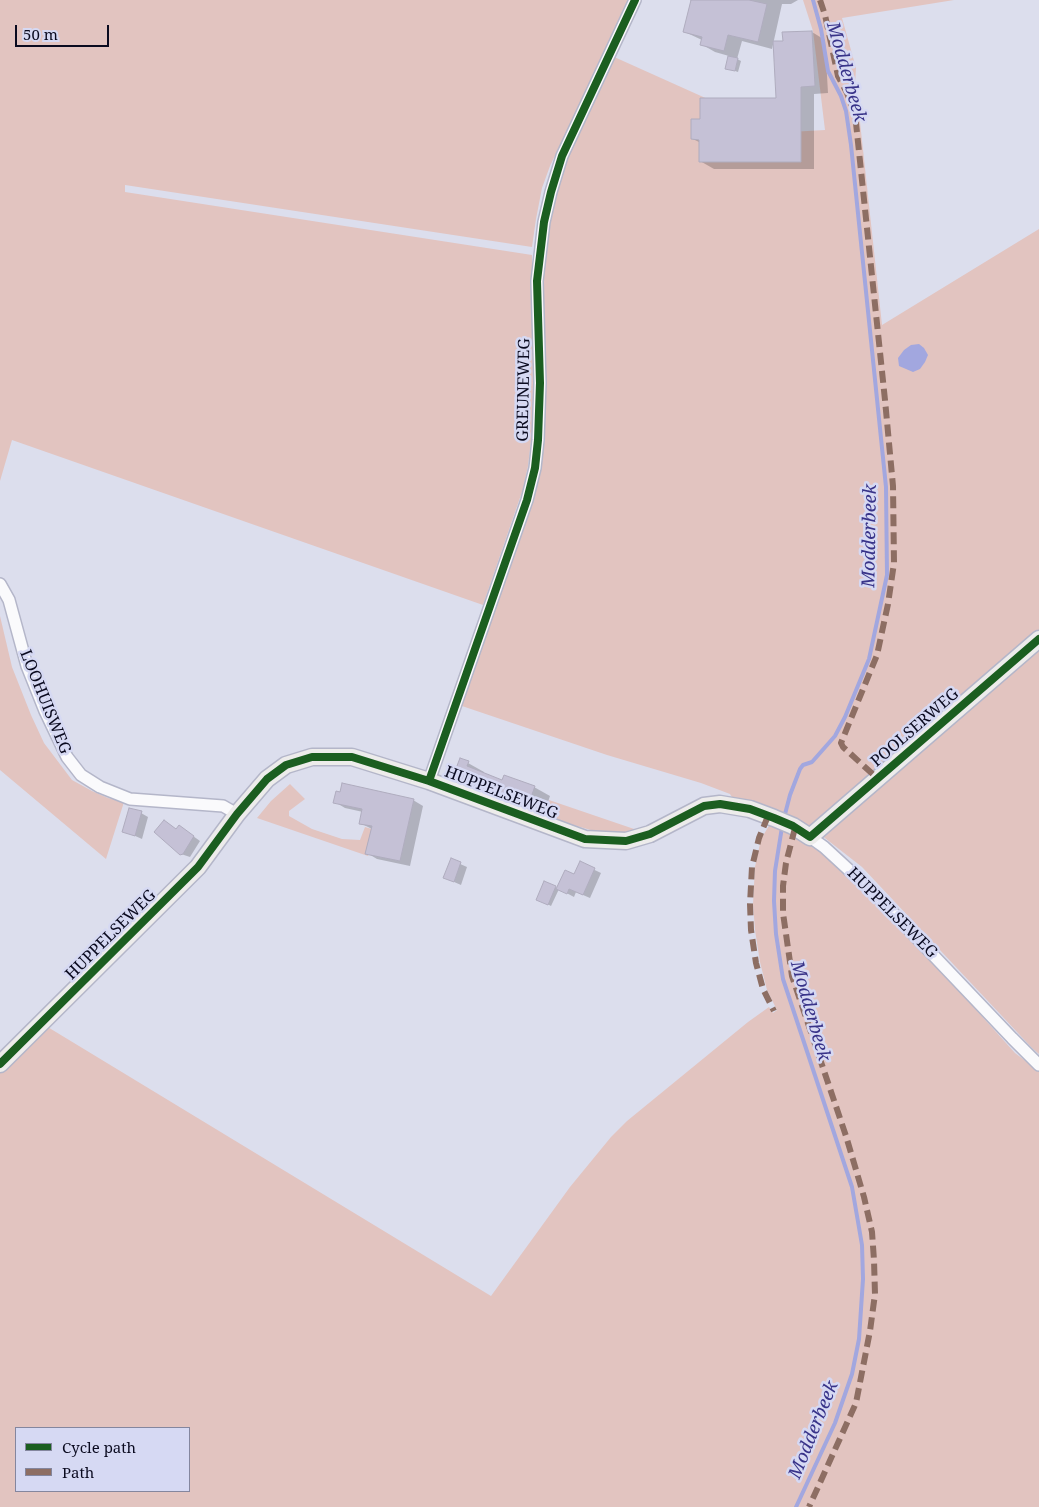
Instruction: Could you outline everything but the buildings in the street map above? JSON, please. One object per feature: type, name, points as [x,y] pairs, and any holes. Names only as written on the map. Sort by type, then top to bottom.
[{"type":"street","name":"GREUNEWEG","points":[[428,781],[527,500],[535,468],[540,383],[537,281],[544,222],[562,156],[635,0]]},
{"type":"street","name":"LOOHUISWEG","points":[[0,584],[9,600],[27,666],[45,711],[67,757],[81,775],[100,787],[130,799],[224,806],[237,814]]},
{"type":"street","name":"POOLSERWEG","points":[[810,837],[1039,640]]},
{"type":"street","name":"HUPPELSEWEG","points":[[0,1064],[198,867],[237,814],[267,779],[286,765],[312,757],[352,756],[428,781],[585,839],[626,841],[650,834],[704,806],[720,804],[750,809],[793,826],[824,846],[875,894],[1039,1065]]},
{"type":"shaded area","points":[[0,0],[630,0],[550,166],[542,188],[532,247],[125,185],[125,192],[532,255],[533,386],[532,432],[528,466],[523,489],[483,605],[12,440],[0,481]]},
{"type":"shaded area","points":[[803,0],[954,0],[842,18],[856,68],[855,86],[850,90],[860,122],[882,325],[1039,229],[1039,630],[813,827],[806,827],[735,802],[730,794],[701,783],[607,755],[459,705],[531,495],[540,292],[547,198],[612,56],[770,127],[789,132],[825,130],[813,31]]},
{"type":"shaded area","points":[[0,616],[12,667],[44,743],[72,780],[108,798],[124,802],[106,859],[0,770]]},
{"type":"shaded area","points":[[1039,641],[1039,1054],[862,867],[821,835]]},
{"type":"shaded area","points":[[290,784],[305,799],[289,811],[289,816],[312,829],[342,839],[360,840],[365,827],[375,830],[368,856],[257,818],[271,801]]},
{"type":"shaded area","points":[[549,800],[637,830],[601,833],[563,822],[543,815]]},
{"type":"shaded area","points":[[770,824],[800,839],[826,856],[853,879],[908,934],[1015,1053],[1039,1071],[1039,1507],[0,1507],[0,1071],[46,1026],[491,1296],[570,1187],[611,1137],[627,1121],[748,1022],[769,1007],[773,1013],[777,1010],[767,990],[755,930],[753,904],[755,867],[761,839]]},
{"type":"water","points":[[919,344],[928,355],[920,369],[913,372],[899,366],[898,358],[904,350],[911,345]]},
{"type":"waterway","name":"Modderbeek","points":[[784,818],[800,769],[803,765],[812,762],[835,736],[845,717],[869,659],[887,575],[886,487],[851,145],[846,111],[841,96],[828,71],[821,29],[813,0]]},
{"type":"waterway","name":"Modderbeek","points":[[782,827],[775,871],[774,901],[776,934],[783,979],[852,1187],[862,1245],[863,1279],[859,1339],[852,1374],[835,1423],[796,1507]]},
{"type":"marked path","points":[[820,0],[838,76],[847,93],[856,123],[893,486],[894,563],[888,604],[877,655],[841,743],[877,778]]},
{"type":"marked path","points":[[768,816],[759,838],[752,867],[750,904],[751,930],[756,963],[763,989],[774,1011]]},
{"type":"marked path","points":[[795,828],[786,863],[783,886],[783,913],[792,976],[846,1136],[864,1197],[872,1232],[875,1294],[856,1403],[809,1507]]},
{"type":"cycle path","points":[[429,781],[527,500],[535,468],[540,383],[537,281],[544,222],[551,192],[562,156],[635,0]]},
{"type":"cycle path","points":[[0,1064],[198,867],[237,814],[267,779],[286,765],[312,757],[352,757],[429,781],[585,839],[626,841],[650,834],[704,806],[720,804],[750,809],[793,826],[810,837],[1039,639]]}]
